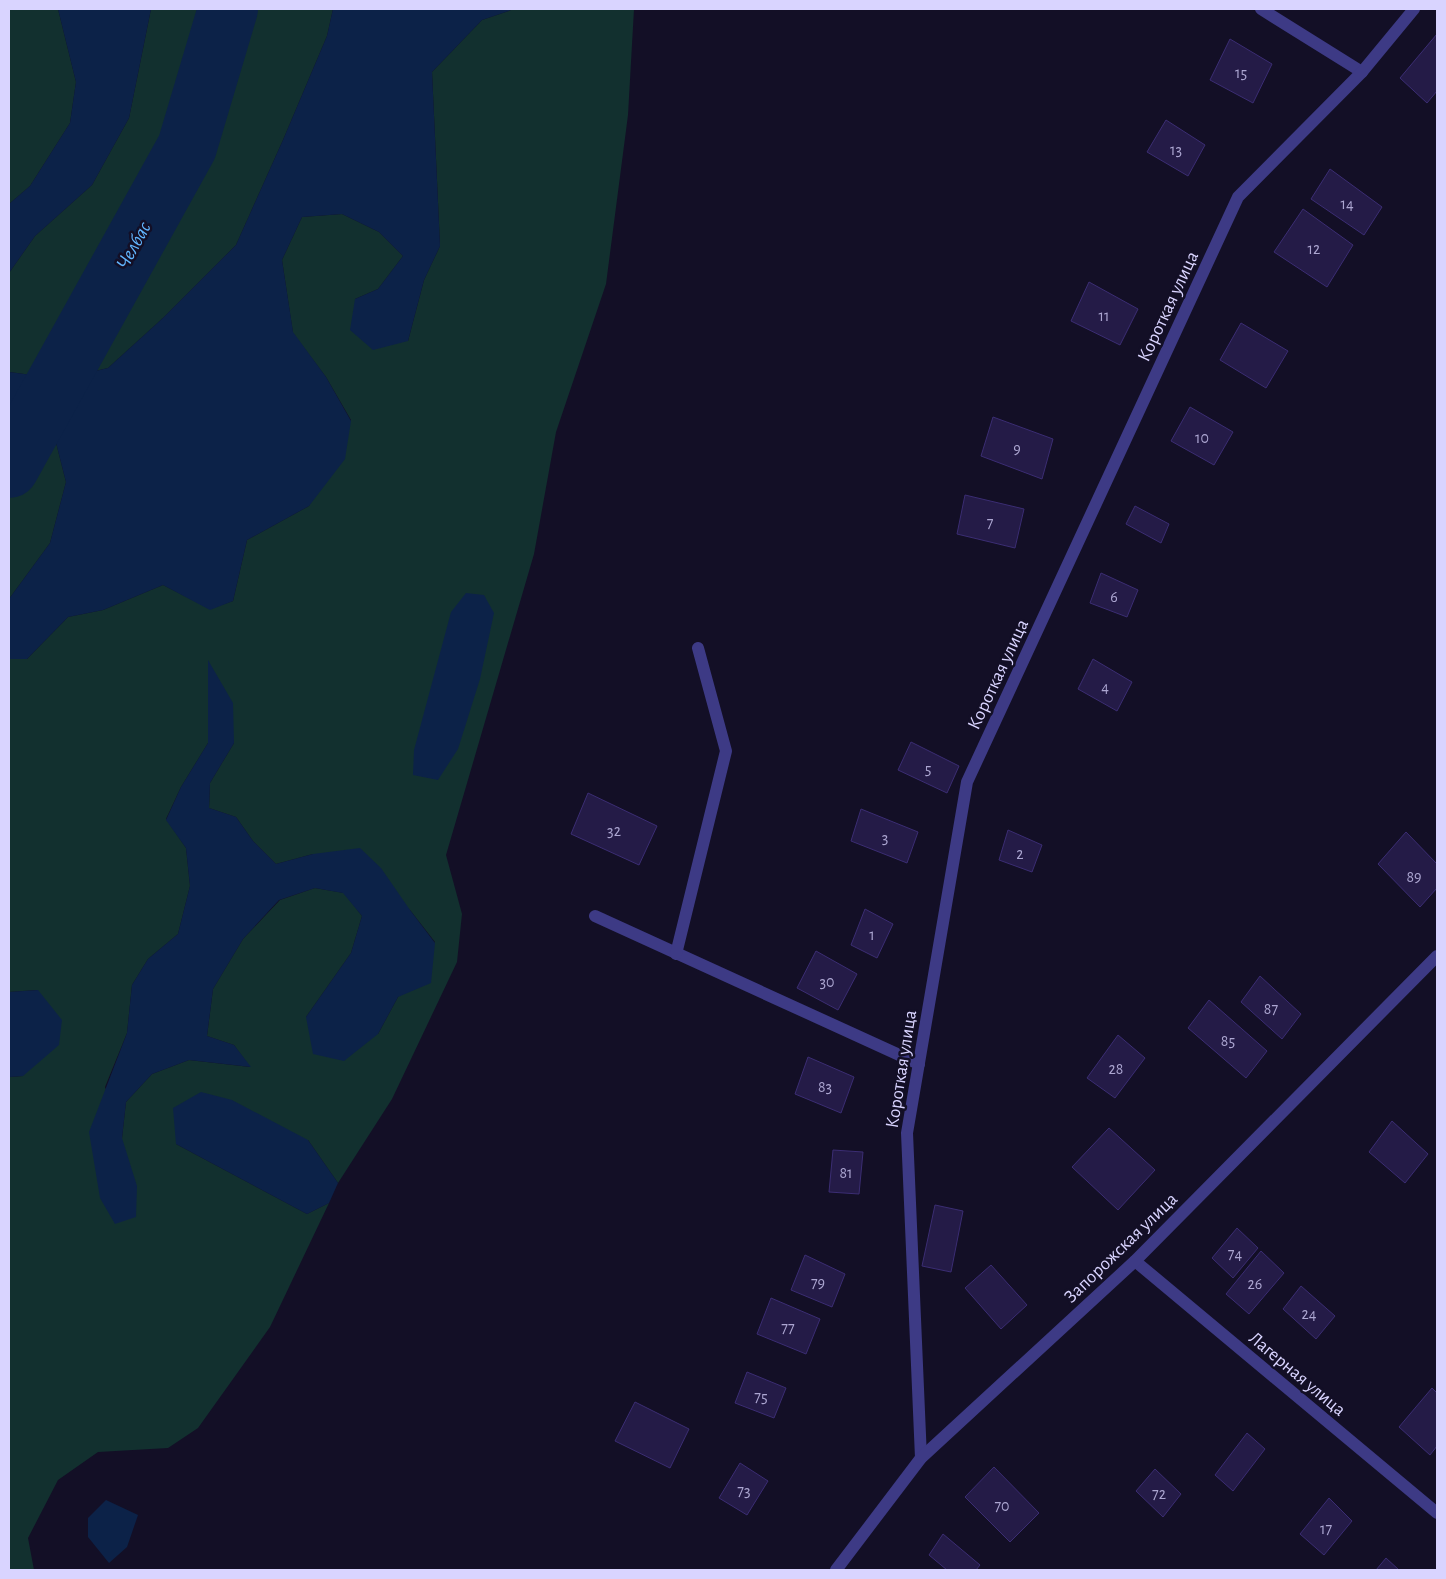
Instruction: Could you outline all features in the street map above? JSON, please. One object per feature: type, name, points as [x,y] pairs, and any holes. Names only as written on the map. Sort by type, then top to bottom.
[{"type":"street","points":[[1261,9],[1362,72]]},
{"type":"street","name":"Короткая улица","points":[[921,1458],[907,1133],[967,782],[1238,197],[1362,72],[1414,9]]},
{"type":"street","points":[[676,954],[726,751],[698,648]]},
{"type":"street","points":[[595,916],[918,1064]]},
{"type":"street","name":"Запорожская улица","points":[[836,1570],[921,1458],[1135,1261],[1437,956]]},
{"type":"street","name":"Лагерная улица","points":[[1135,1261],[1437,1513]]},
{"type":"green space","points":[[9,9],[58,9],[76,82],[70,123],[30,186],[9,204]]},
{"type":"green space","points":[[151,9],[333,9],[327,36],[236,245],[163,318],[108,368],[62,379],[9,372],[9,273],[35,236],[92,185],[129,118]]},
{"type":"green space","points":[[514,9],[634,9],[628,115],[606,284],[556,432],[534,554],[446,855],[462,914],[457,962],[392,1099],[338,1183],[308,1140],[176,1144],[307,1214],[329,1203],[270,1327],[198,1428],[168,1448],[98,1452],[58,1480],[28,1538],[34,1570],[9,1570],[9,1077],[23,1076],[38,990],[9,992],[9,659],[27,659],[68,617],[103,610],[163,585],[210,609],[233,601],[247,540],[309,506],[351,420],[326,377],[293,333],[282,260],[302,217],[342,214],[379,232],[403,256],[378,289],[355,299],[408,341],[424,280],[440,246],[432,72],[482,20]],"holes":[[[208,661],[234,743],[210,783],[209,808],[236,817],[253,841],[276,864],[313,854],[410,910],[435,942],[398,997],[378,1034],[306,1017],[351,953],[362,916],[344,893],[315,888],[280,900],[243,939],[213,989],[207,1036],[234,1045],[250,1067],[189,1060],[152,1074],[126,1102],[122,1138],[105,1087],[127,1033],[132,985],[148,959],[178,934],[190,886],[186,848],[166,819],[181,787],[208,743]]]},
{"type":"green space","points":[[33,405],[51,423],[66,482],[50,543],[9,599],[9,412]]},
{"type":"water","points":[[58,9],[151,9],[129,118],[92,185],[35,236],[9,273],[9,204],[30,186],[70,123],[76,82]]},
{"type":"water","points":[[333,9],[514,9],[482,20],[432,72],[440,246],[424,280],[408,341],[373,350],[350,330],[355,299],[378,289],[403,256],[379,232],[342,214],[302,217],[282,260],[293,332],[326,377],[351,421],[345,459],[309,506],[247,540],[233,601],[210,610],[163,585],[103,610],[68,617],[27,659],[9,659],[9,599],[50,543],[66,482],[51,423],[33,405],[9,412],[9,372],[62,379],[108,368],[163,318],[236,245],[327,36]]},
{"type":"water","points":[[466,593],[484,595],[494,613],[480,679],[458,749],[438,780],[413,775],[414,750],[451,612]]},
{"type":"water","points":[[208,660],[233,703],[234,743],[210,783],[209,808],[236,817],[253,841],[276,864],[313,854],[360,848],[381,868],[435,943],[431,983],[398,997],[378,1034],[344,1061],[313,1054],[306,1017],[351,953],[362,916],[343,893],[315,888],[279,900],[243,939],[213,989],[207,1036],[234,1045],[251,1067],[189,1060],[152,1074],[126,1102],[122,1138],[137,1186],[136,1217],[115,1224],[100,1198],[89,1132],[127,1033],[132,985],[148,959],[178,934],[190,886],[186,848],[166,820],[181,787],[208,743]]},
{"type":"water","points":[[38,990],[62,1020],[59,1045],[23,1076],[9,1077],[9,992]]},
{"type":"water","points":[[201,1092],[232,1100],[308,1140],[338,1183],[329,1203],[307,1214],[176,1144],[173,1108]]},
{"type":"water","points":[[106,1500],[138,1515],[127,1547],[109,1563],[88,1537],[88,1518]]},
{"type":"building","points":[[1437,34],[1437,91],[1427,103],[1400,78]]},
{"type":"building","points":[[1230,39],[1272,64],[1253,103],[1210,80]]},
{"type":"building","points":[[1166,120],[1205,145],[1188,176],[1147,152]]},
{"type":"building","points":[[1330,169],[1382,207],[1364,235],[1311,199]]},
{"type":"building","points":[[1303,209],[1353,245],[1327,287],[1274,252]]},
{"type":"building","points":[[1089,282],[1138,309],[1120,345],[1071,321]]},
{"type":"building","points":[[1241,323],[1288,351],[1266,388],[1220,360]]},
{"type":"building","points":[[1190,407],[1233,432],[1214,465],[1171,441]]},
{"type":"building","points":[[993,417],[1053,439],[1042,479],[981,456]]},
{"type":"building","points":[[965,495],[1024,509],[1015,548],[957,534]]},
{"type":"building","points":[[1135,506],[1169,524],[1161,543],[1126,524]]},
{"type":"building","points":[[1101,573],[1138,590],[1127,617],[1090,603]]},
{"type":"building","points":[[1093,659],[1132,682],[1117,711],[1078,689]]},
{"type":"building","points":[[911,742],[959,766],[947,793],[898,770]]},
{"type":"building","points":[[588,793],[657,826],[639,865],[571,834]]},
{"type":"building","points":[[861,809],[918,832],[907,863],[851,841]]},
{"type":"building","points":[[1008,830],[1042,845],[1032,872],[999,860]]},
{"type":"building","points":[[1406,832],[1437,864],[1437,888],[1420,907],[1378,864]]},
{"type":"building","points":[[865,909],[893,924],[877,958],[851,945]]},
{"type":"building","points":[[816,951],[857,974],[838,1010],[797,988]]},
{"type":"building","points":[[1260,976],[1301,1014],[1282,1039],[1241,1002]]},
{"type":"building","points":[[1209,1000],[1267,1051],[1246,1078],[1188,1028]]},
{"type":"building","points":[[1118,1035],[1145,1058],[1115,1098],[1087,1078]]},
{"type":"building","points":[[808,1057],[854,1077],[841,1113],[795,1094]]},
{"type":"building","points":[[1392,1121],[1428,1154],[1405,1183],[1369,1152]]},
{"type":"building","points":[[1109,1128],[1155,1170],[1118,1210],[1072,1167]]},
{"type":"building","points":[[833,1150],[863,1152],[859,1194],[829,1192]]},
{"type":"building","points":[[935,1205],[963,1211],[951,1272],[922,1266]]},
{"type":"building","points":[[1237,1228],[1258,1248],[1233,1278],[1212,1258]]},
{"type":"building","points":[[1261,1251],[1284,1273],[1249,1314],[1226,1294]]},
{"type":"building","points":[[805,1255],[845,1274],[832,1307],[791,1290]]},
{"type":"building","points":[[991,1265],[1027,1305],[1001,1329],[965,1288]]},
{"type":"building","points":[[1301,1286],[1335,1316],[1316,1339],[1283,1309]]},
{"type":"building","points":[[771,1298],[820,1319],[806,1354],[757,1334]]},
{"type":"building","points":[[747,1372],[786,1388],[774,1418],[735,1403]]},
{"type":"building","points":[[1432,1388],[1437,1393],[1437,1446],[1430,1455],[1399,1427]]},
{"type":"building","points":[[635,1402],[689,1429],[670,1468],[615,1441]]},
{"type":"building","points":[[1247,1433],[1265,1449],[1233,1491],[1215,1475]]},
{"type":"building","points":[[740,1463],[768,1481],[747,1515],[719,1498]]},
{"type":"building","points":[[994,1467],[1039,1513],[1010,1542],[965,1497]]},
{"type":"building","points":[[1155,1469],[1181,1494],[1163,1517],[1136,1491]]},
{"type":"building","points":[[1329,1498],[1352,1521],[1324,1555],[1300,1534]]},
{"type":"building","points":[[943,1534],[980,1565],[976,1570],[947,1570],[929,1555]]},
{"type":"building","points":[[1386,1558],[1399,1570],[1376,1570]]},
{"type":"waterway","name":"Челбас","points":[[9,468],[187,147],[228,9]]}]
